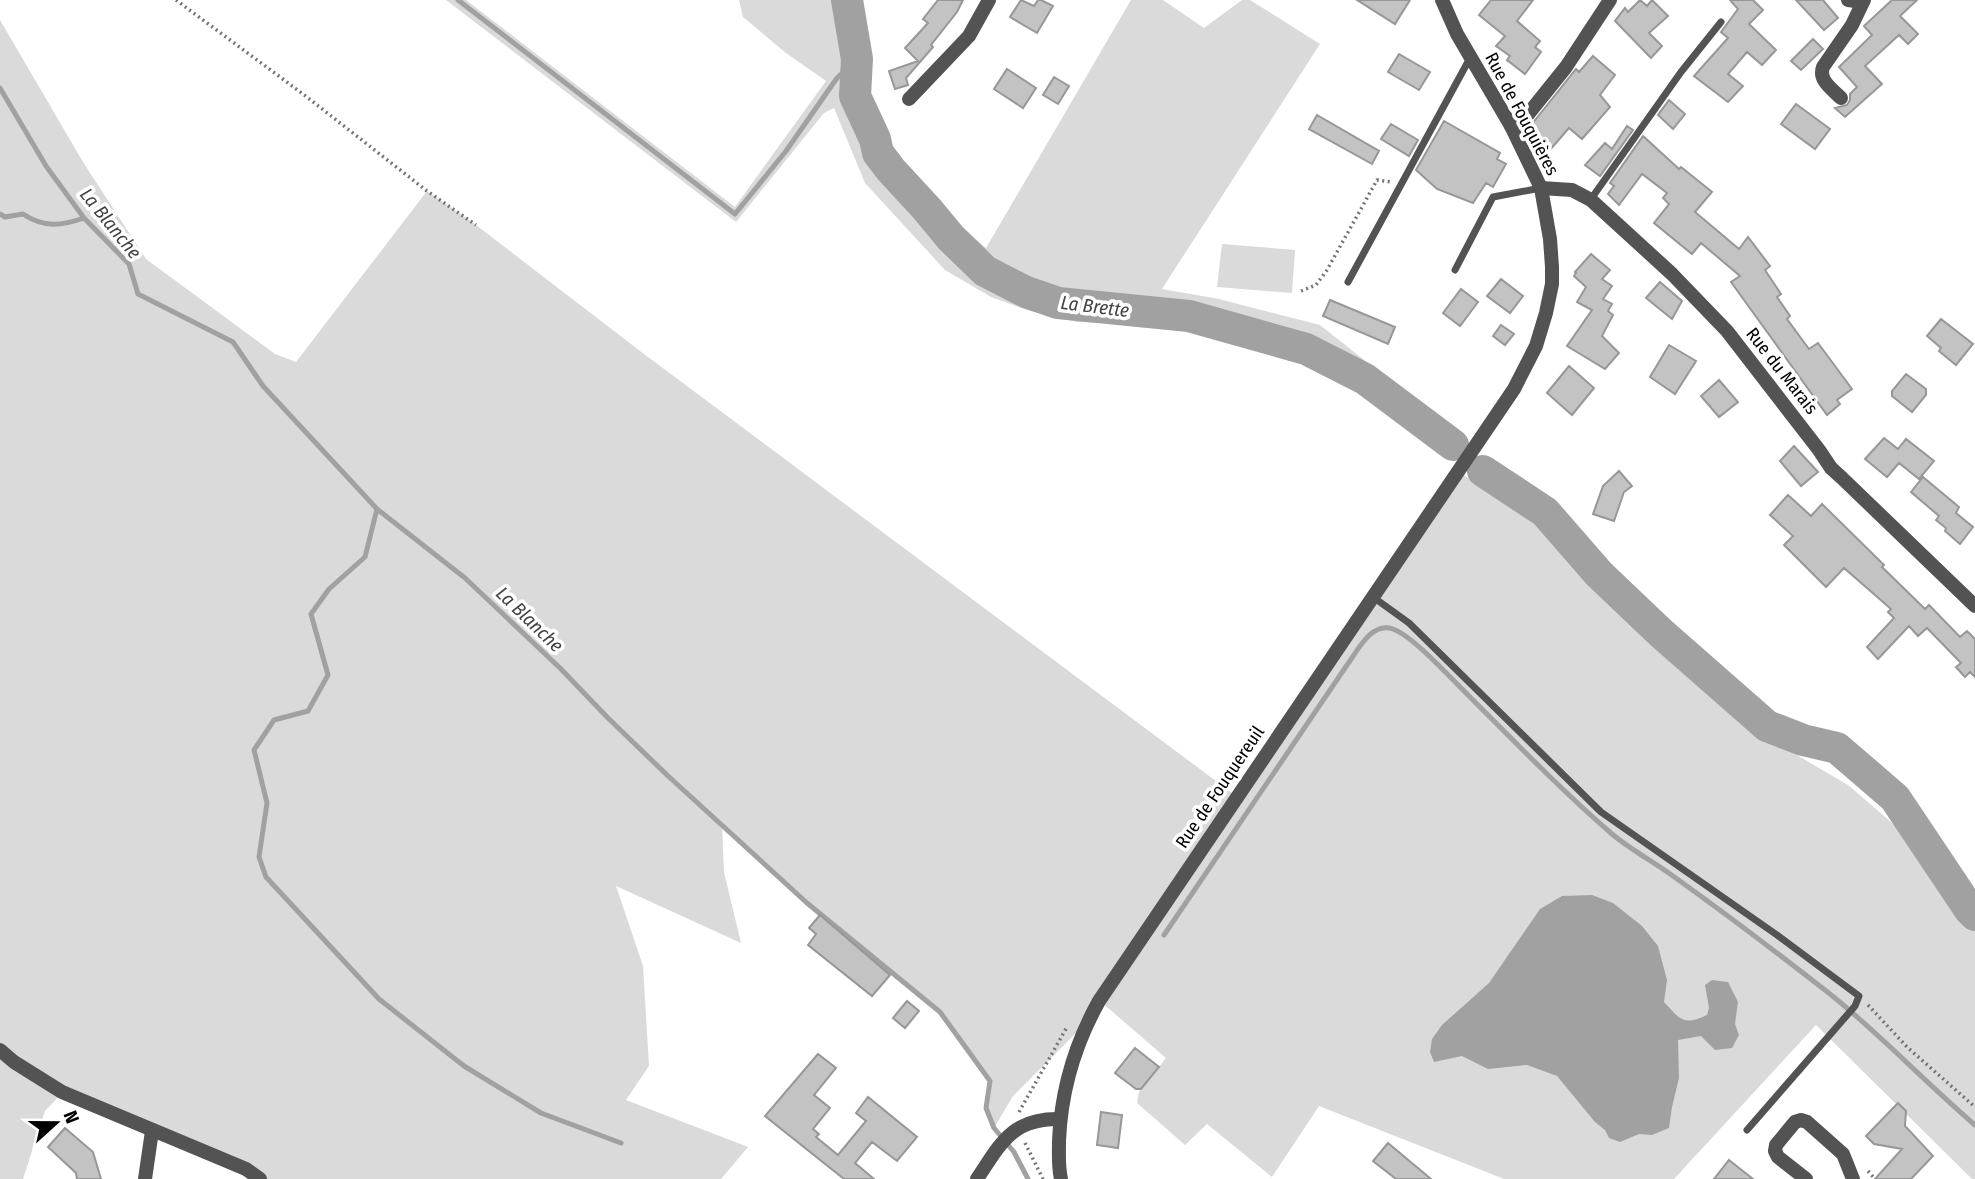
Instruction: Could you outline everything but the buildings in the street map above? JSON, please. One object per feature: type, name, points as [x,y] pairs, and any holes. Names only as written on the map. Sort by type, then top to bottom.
[{"type":"street","points":[[909,99],[969,36],[989,0]]},
{"type":"street","name":"Rue de Fouquières","points":[[1442,0],[1457,34],[1511,126],[1541,188],[1550,239],[1552,284],[1536,346],[1514,388],[1478,442]]},
{"type":"street","points":[[1511,126],[1525,118],[1566,67],[1610,0]]},
{"type":"street","points":[[1842,98],[1823,79],[1821,72],[1852,25],[1864,1],[1848,0]]},
{"type":"street","name":"Rue du Marais","points":[[1541,188],[1572,190],[1591,200],[1672,274],[1727,331],[1830,468],[1975,606]]},
{"type":"street","name":"Rue de Fouquereuil","points":[[1061,1179],[1058,1167],[1060,1119],[1068,1073],[1087,1022],[1478,442]]},
{"type":"street","points":[[0,1050],[62,1093],[246,1169],[260,1179]]},
{"type":"street","points":[[977,1179],[998,1147],[1013,1131],[1037,1120],[1060,1119]]},
{"type":"street","points":[[1805,1179],[1778,1157],[1775,1151],[1776,1145],[1795,1122],[1801,1120],[1807,1122],[1843,1154],[1853,1179]]},
{"type":"street","points":[[145,1179],[152,1131]]},
{"type":"lane","points":[[1591,200],[1681,72],[1721,22]]},
{"type":"lane","points":[[1348,282],[1470,58]]},
{"type":"lane","points":[[1455,270],[1493,197],[1541,188]]},
{"type":"lane","points":[[1373,597],[1409,623],[1601,812],[1859,996],[1855,1006],[1747,1130]]},
{"type":"path","points":[[176,0],[303,94],[427,191],[476,225]]},
{"type":"path","points":[[1301,291],[1316,285],[1327,270],[1377,180],[1402,183]]},
{"type":"path","points":[[1859,996],[1907,1047],[1975,1107]]},
{"type":"path","points":[[1013,1131],[1042,1179]]},
{"type":"shaded area","points":[[446,0],[466,0],[735,207],[826,81],[786,53],[743,17],[739,0],[854,0],[865,82],[879,128],[902,162],[950,216],[986,248],[1131,0],[1163,0],[1204,28],[1242,0],[1250,0],[1320,44],[1162,289],[1219,299],[1320,325],[1459,435],[1443,454],[1369,399],[1308,360],[1193,329],[1077,322],[1027,310],[991,297],[945,270],[865,183],[834,108],[824,113],[736,222]]},
{"type":"shaded area","points":[[0,20],[83,162],[146,259],[275,354],[296,362],[427,191],[476,225],[644,354],[1236,796],[1458,471],[1547,532],[1658,650],[1766,737],[1848,785],[1975,894],[1975,1179],[1816,1025],[1674,1179],[1504,1179],[1319,1106],[1272,1177],[1207,1124],[1185,1145],[1137,1103],[1139,1092],[1166,1058],[1100,1001],[1087,1022],[1013,1096],[994,1128],[986,1108],[990,1081],[940,1012],[813,909],[722,825],[724,872],[741,943],[616,886],[643,966],[649,1066],[626,1100],[748,1147],[721,1179],[260,1179],[62,1093],[45,1111],[23,1179],[0,1179]]},
{"type":"shaded area","points":[[1222,244],[1295,250],[1292,293],[1217,287]]},
{"type":"shaded area","points":[[1592,895],[1613,903],[1642,926],[1658,946],[1667,980],[1664,1002],[1679,1017],[1693,1020],[1707,1015],[1709,1008],[1705,985],[1712,980],[1728,982],[1738,1002],[1735,1024],[1739,1035],[1732,1048],[1715,1050],[1701,1036],[1678,1040],[1679,1078],[1669,1128],[1652,1135],[1639,1134],[1620,1142],[1609,1138],[1557,1076],[1527,1065],[1488,1069],[1462,1056],[1434,1062],[1430,1052],[1432,1039],[1442,1025],[1489,983],[1540,909],[1562,896]]},
{"type":"waterway","points":[[458,0],[735,214],[786,151],[837,78],[857,59]]},
{"type":"waterway","name":"La Brette","points":[[847,0],[857,59],[855,96],[875,139],[878,153],[951,238],[985,271],[1026,292],[1058,303],[1189,316],[1306,349],[1365,379],[1453,445]]},
{"type":"waterway","name":"La Blanche","points":[[0,88],[46,166],[84,218],[129,264],[138,294],[233,342],[263,386],[377,509],[465,578],[667,775],[807,903],[940,1012],[990,1081],[986,1108],[994,1128],[1014,1152],[1028,1179]]},
{"type":"waterway","points":[[0,214],[5,217],[23,214],[45,224],[68,223],[84,218]]},
{"type":"waterway","points":[[1483,471],[1545,512],[1599,574],[1661,633],[1767,726],[1803,740],[1837,748],[1895,798],[1975,915]]},
{"type":"waterway","points":[[377,509],[365,557],[329,589],[311,614],[328,675],[308,711],[274,720],[254,750],[267,803],[259,857],[266,877],[379,999],[464,1066],[541,1113],[621,1143]]},
{"type":"waterway","points":[[1164,935],[1360,646],[1378,629],[1393,629],[1428,655],[1612,834],[1713,905],[1830,994],[1975,1125]]}]
